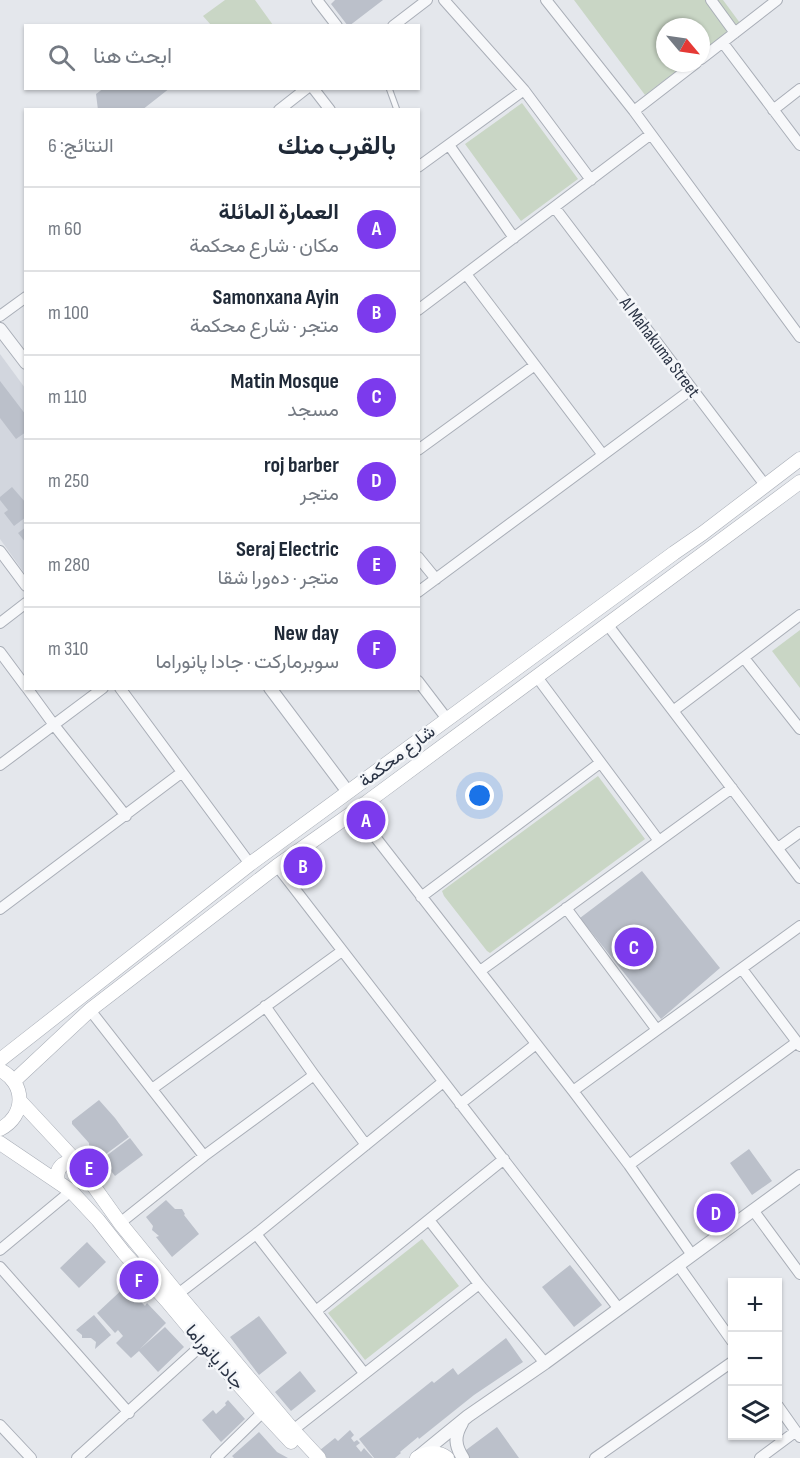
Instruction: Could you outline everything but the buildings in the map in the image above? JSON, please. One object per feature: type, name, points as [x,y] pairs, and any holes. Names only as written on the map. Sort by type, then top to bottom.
[{"type":"main road","name":"شارع محكمة","points":[[0,1060],[250,864],[703,533],[800,459]]},
{"type":"main road","name":"شارع محكمة","points":[[14,1081],[90,1010],[277,866],[686,566],[798,488]]},
{"type":"main road","points":[[703,533],[704,540],[713,547]]},
{"type":"main road","points":[[674,553],[686,566]]},
{"type":"main road","points":[[0,1070],[14,1081],[20,1101],[15,1116],[10,1123],[0,1129]]},
{"type":"main road","points":[[20,1101],[75,1160],[120,1223],[178,1294],[292,1431],[319,1458]]},
{"type":"main road","name":"جادا پانوراما","points":[[0,1144],[71,1191],[263,1412],[308,1458]]},
{"type":"main road","points":[[58,1181],[56,1176],[60,1167],[65,1162],[75,1160]]},
{"type":"main road","points":[[418,1457],[437,1453],[447,1458]]},
{"type":"street","points":[[317,0],[335,24]]},
{"type":"street","points":[[444,0],[524,90],[591,180]]},
{"type":"street","points":[[546,0],[634,111],[800,336]]},
{"type":"street","points":[[711,0],[735,33]]},
{"type":"street","points":[[395,24],[422,1]]},
{"type":"street","points":[[710,52],[774,1]]},
{"type":"street","points":[[723,43],[800,146]]},
{"type":"street","points":[[634,111],[684,72]]},
{"type":"street","points":[[773,110],[800,89]]},
{"type":"street","points":[[282,108],[304,90]]},
{"type":"street","points":[[315,90],[328,108]]},
{"type":"street","points":[[420,166],[524,90]]},
{"type":"street","points":[[420,308],[651,134]]},
{"type":"street","points":[[448,145],[514,238]]},
{"type":"street","name":"Al Mahakuma Street","points":[[555,208],[765,485]]},
{"type":"street","points":[[466,274],[603,455]]},
{"type":"street","points":[[0,316],[24,298]]},
{"type":"street","points":[[0,329],[24,360]]},
{"type":"street","points":[[420,449],[535,365]]},
{"type":"street","points":[[420,591],[692,389]]},
{"type":"street","points":[[0,551],[24,583]]},
{"type":"street","points":[[420,559],[436,579]]},
{"type":"street","points":[[0,623],[24,605]]},
{"type":"street","points":[[673,711],[800,615]]},
{"type":"street","points":[[608,624],[800,878]]},
{"type":"street","points":[[0,652],[24,685]]},
{"type":"street","points":[[744,658],[796,713],[800,729]]},
{"type":"street","points":[[537,677],[659,841]]},
{"type":"street","points":[[420,684],[447,719]]},
{"type":"street","points":[[28,690],[126,816]]},
{"type":"street","points":[[0,765],[100,690]]},
{"type":"street","points":[[121,690],[250,864]]},
{"type":"street","points":[[272,690],[348,792]]},
{"type":"street","points":[[421,897],[600,763]]},
{"type":"street","points":[[0,909],[182,773]]},
{"type":"street","points":[[480,971],[732,788]]},
{"type":"street","points":[[355,811],[573,1091],[629,1165],[692,1255]]},
{"type":"street","points":[[778,848],[800,832]]},
{"type":"street","points":[[277,866],[619,1309]]},
{"type":"street","points":[[566,908],[657,1030]]},
{"type":"street","points":[[573,1091],[800,926]]},
{"type":"street","points":[[152,1089],[342,951]]},
{"type":"street","points":[[629,1165],[799,1044],[742,969]]},
{"type":"street","points":[[265,1006],[366,1145]]},
{"type":"street","points":[[90,1010],[204,1156]]},
{"type":"street","points":[[460,1104],[537,1044]]},
{"type":"street","points":[[120,1223],[204,1156],[314,1075]]},
{"type":"street","points":[[178,1294],[256,1234],[443,1082]]},
{"type":"street","points":[[316,1311],[504,1159]]},
{"type":"street","points":[[418,1457],[468,1416],[545,1363],[800,1176]]},
{"type":"street","points":[[0,1250],[71,1191]]},
{"type":"street","points":[[753,1210],[800,1274]]},
{"type":"street","points":[[429,1220],[545,1363]]},
{"type":"street","points":[[256,1234],[364,1373]]},
{"type":"street","points":[[678,1265],[728,1335]]},
{"type":"street","points":[[0,1267],[129,1413]]},
{"type":"street","points":[[292,1431],[479,1284]]},
{"type":"street","points":[[77,1458],[203,1344]]},
{"type":"street","points":[[595,1458],[728,1365]]},
{"type":"street","points":[[216,1458],[263,1412]]},
{"type":"street","points":[[760,1458],[798,1435],[782,1413]]},
{"type":"street","points":[[463,1458],[457,1449],[456,1435],[468,1416]]},
{"type":"street","points":[[0,1425],[31,1458]]},
{"type":"lane","points":[[390,90],[396,108]]},
{"type":"shaded area","points":[[0,354],[24,387],[24,573],[0,539]]},
{"type":"green space","points":[[225,0],[255,0],[272,24],[210,24],[203,16]]},
{"type":"green space","points":[[574,0],[723,0],[740,23],[710,45],[710,18],[656,18],[656,72],[675,72],[645,95]]},
{"type":"green space","points":[[522,103],[578,179],[521,221],[465,144]]},
{"type":"green space","points":[[800,630],[800,688],[772,651]]},
{"type":"green space","points":[[598,776],[645,839],[490,953],[442,891]]},
{"type":"green space","points":[[422,1239],[459,1286],[365,1360],[328,1313]]},
{"type":"place","name":"العمارة المائلة","points":[[366,820]]},
{"type":"place","name":"Samonxana Ayin","points":[[303,866]]},
{"type":"place","name":"Matin Mosque","points":[[634,947]]},
{"type":"place","name":"Seraj Electric","points":[[89,1168]]},
{"type":"place","name":"roj barber","points":[[716,1213]]},
{"type":"place","name":"New day","points":[[139,1280]]}]
